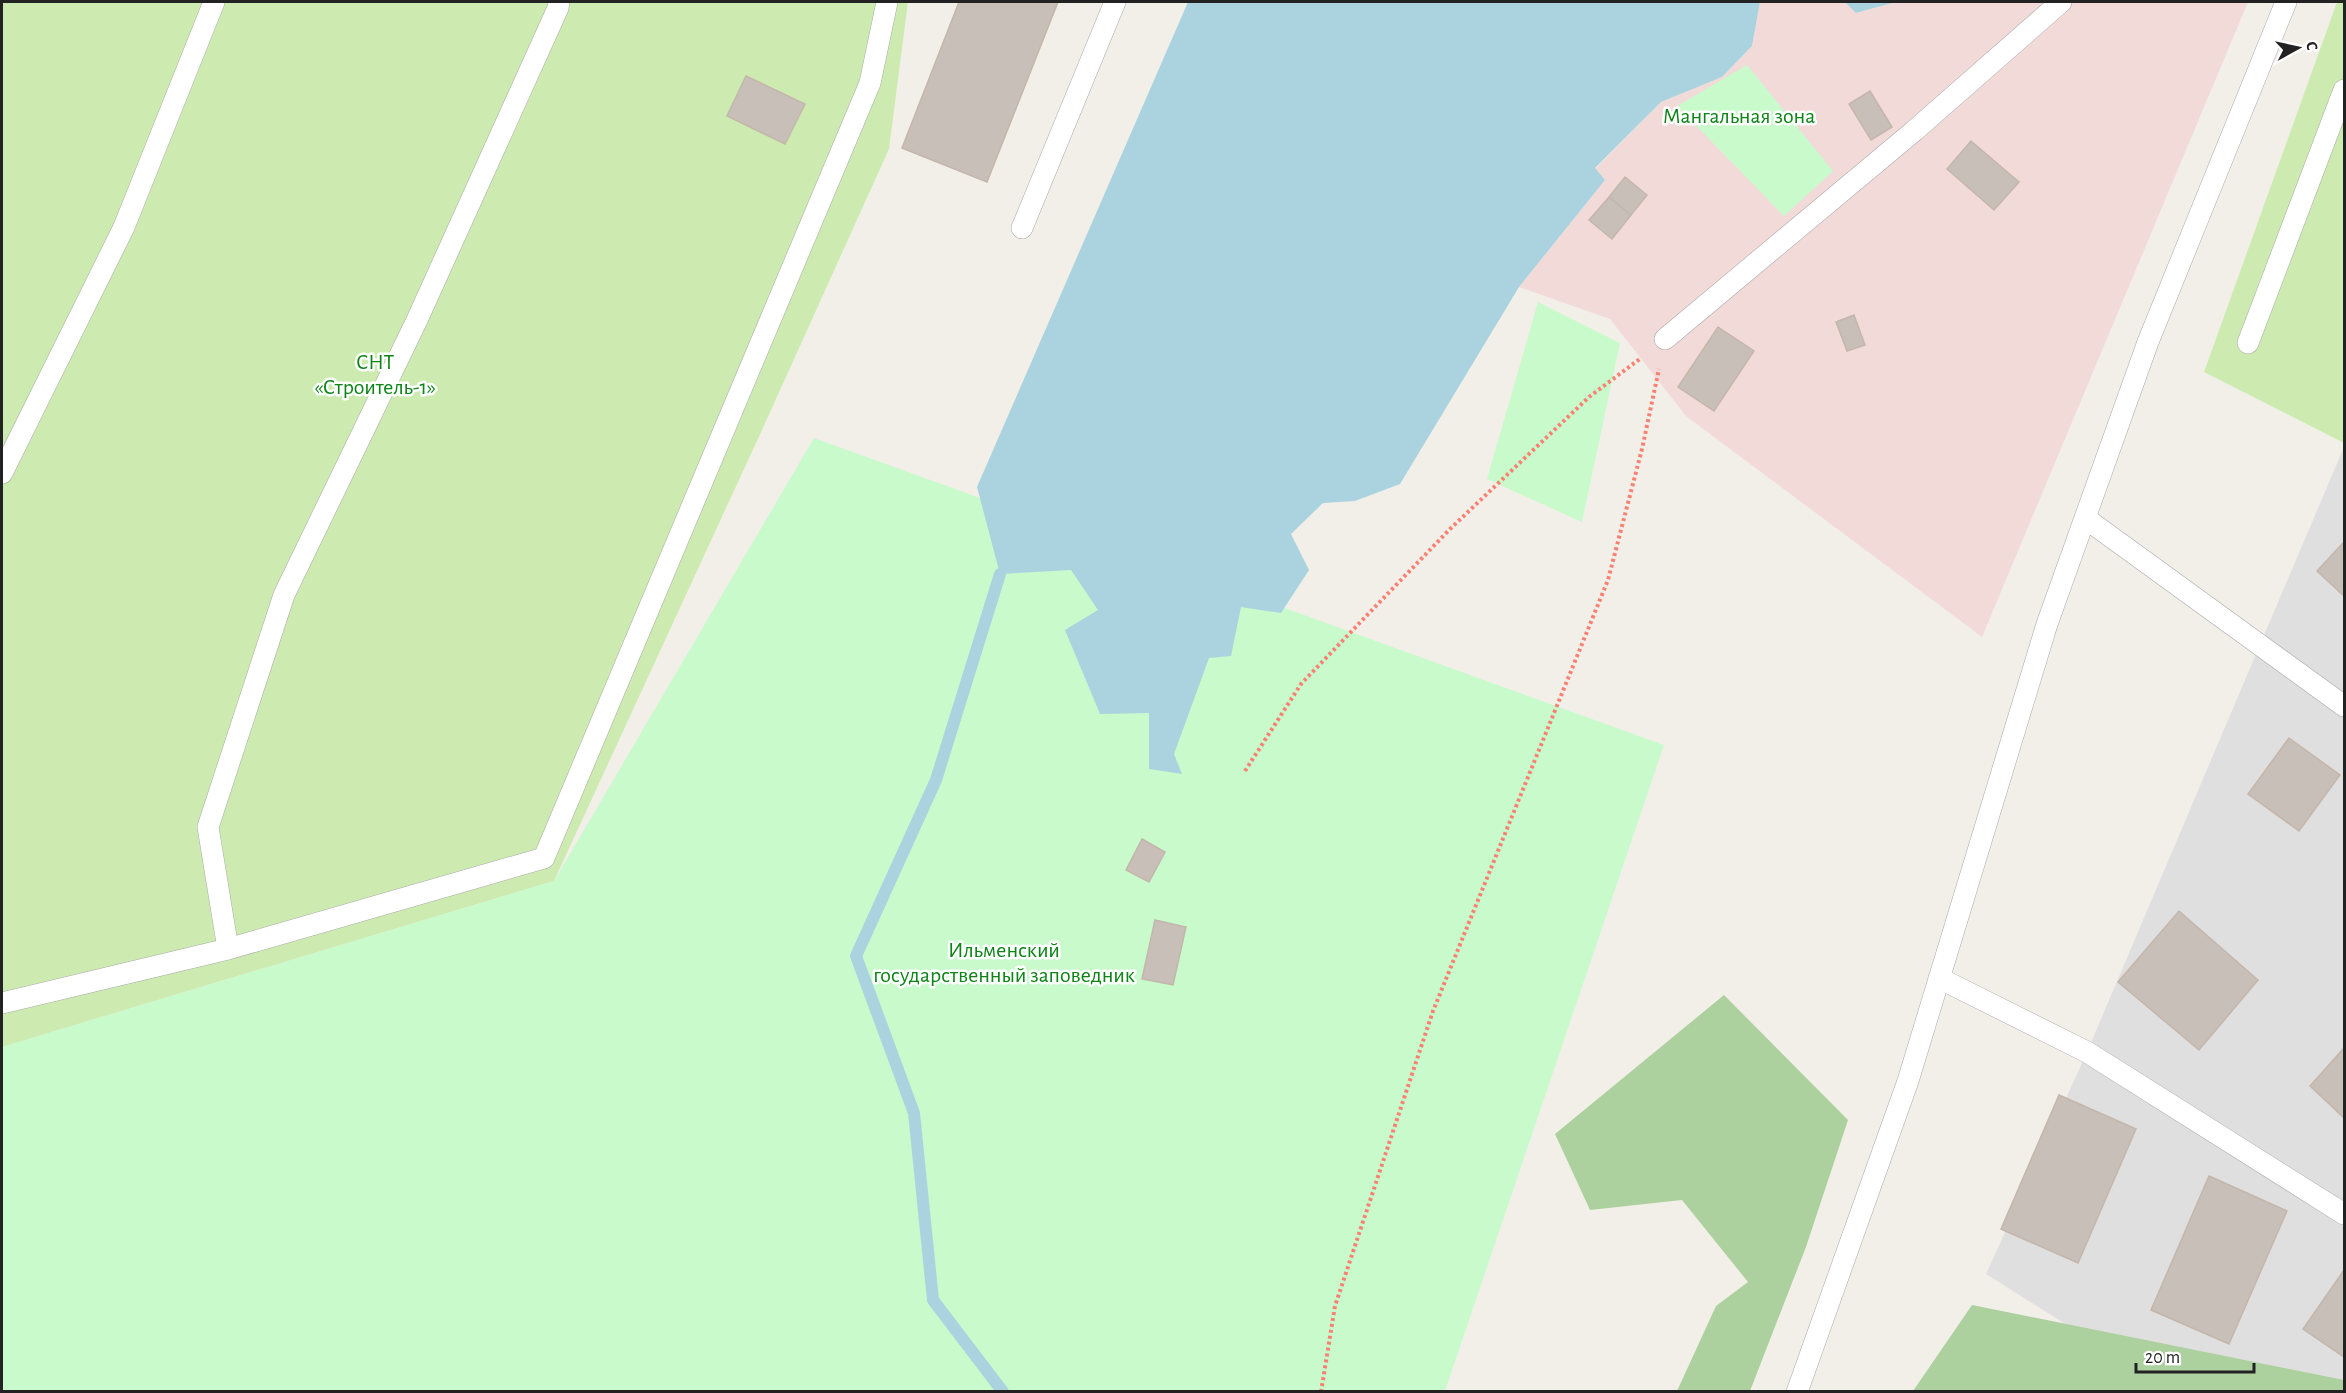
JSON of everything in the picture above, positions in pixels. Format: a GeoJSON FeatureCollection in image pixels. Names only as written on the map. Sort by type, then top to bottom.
{"type":"FeatureCollection","features":[{"type":"Feature","properties":{"kind":"lane"},"geometry":{"type":"LineString","coordinates":[[2,473],[124,227],[214,2]]}},
{"type":"Feature","properties":{"kind":"lane"},"geometry":{"type":"LineString","coordinates":[[228,949],[208,827],[284,595],[417,320],[554,19],[559,2]]}},
{"type":"Feature","properties":{"kind":"lane"},"geometry":{"type":"LineString","coordinates":[[2,1003],[228,949],[544,858],[870,83],[886,2]]}},
{"type":"Feature","properties":{"kind":"lane"},"geometry":{"type":"LineString","coordinates":[[1022,228],[1114,2]]}},
{"type":"Feature","properties":{"kind":"lane"},"geometry":{"type":"LineString","coordinates":[[1665,339],[1914,131],[2061,2]]}},
{"type":"Feature","properties":{"kind":"lane"},"geometry":{"type":"LineString","coordinates":[[1797,1392],[1908,1081],[2047,624],[2148,342],[2286,2]]}},
{"type":"Feature","properties":{"kind":"lane"},"geometry":{"type":"LineString","coordinates":[[2248,343],[2344,90]]}},
{"type":"Feature","properties":{"kind":"lane"},"geometry":{"type":"LineString","coordinates":[[2085,518],[2344,706]]}},
{"type":"Feature","properties":{"kind":"lane"},"geometry":{"type":"LineString","coordinates":[[1939,978],[2087,1052],[2344,1214]]}},
{"type":"Feature","properties":{"kind":"path"},"geometry":{"type":"LineString","coordinates":[[1245,771],[1301,684],[1442,537],[1589,397],[1665,339]]}},
{"type":"Feature","properties":{"kind":"path"},"geometry":{"type":"LineString","coordinates":[[1321,1392],[1335,1306],[1433,1011],[1608,580],[1642,449],[1665,339]]}},
{"type":"Feature","properties":{"kind":"shaded area"},"geometry":{"type":"Polygon","coordinates":[[[1760,2],[1845,2],[1857,13],[1896,2],[2248,2],[1982,637],[1686,416],[1610,319],[1519,287],[1605,180],[1595,169],[1661,102],[1722,77],[1752,46],[1760,2]]]}},
{"type":"Feature","properties":{"kind":"shaded area"},"geometry":{"type":"Polygon","coordinates":[[[2344,447],[2344,1391],[2171,1391],[1986,1274],[2087,1052],[2344,447]]]}},
{"type":"Feature","properties":{"kind":"green space","name":"СНТ «Строитель-1»"},"geometry":{"type":"Polygon","coordinates":[[[2,2],[908,2],[889,149],[554,881],[2,1047],[2,2]]]}},
{"type":"Feature","properties":{"kind":"green space"},"geometry":{"type":"Polygon","coordinates":[[[2337,2],[2344,2],[2344,443],[2204,372],[2337,2]]]}},
{"type":"Feature","properties":{"kind":"green space","name":"Мангальная зона"},"geometry":{"type":"Polygon","coordinates":[[[1747,65],[1833,171],[1784,216],[1677,106],[1747,65]]]}},
{"type":"Feature","properties":{"kind":"green space"},"geometry":{"type":"Polygon","coordinates":[[[1538,302],[1620,343],[1582,522],[1487,479],[1538,302]]]}},
{"type":"Feature","properties":{"kind":"green space","name":"Ильменский государственный заповедник"},"geometry":{"type":"Polygon","coordinates":[[[814,438],[1664,745],[1445,1391],[2,1392],[2,1047],[554,881],[814,438]]]}},
{"type":"Feature","properties":{"kind":"green space"},"geometry":{"type":"Polygon","coordinates":[[[1724,995],[1848,1120],[1806,1247],[1750,1391],[1677,1391],[1716,1306],[1748,1282],[1682,1200],[1590,1210],[1555,1134],[1724,995]]]}},
{"type":"Feature","properties":{"kind":"green space"},"geometry":{"type":"Polygon","coordinates":[[[1972,1305],[2344,1380],[2344,1391],[1913,1391],[1972,1305]]]}},
{"type":"Feature","properties":{"kind":"water"},"geometry":{"type":"Polygon","coordinates":[[[1188,2],[1760,2],[1752,46],[1722,77],[1661,102],[1595,168],[1605,180],[1519,287],[1400,484],[1355,501],[1323,503],[1291,534],[1309,570],[1281,613],[1241,607],[1231,656],[1209,658],[1174,754],[1182,774],[1149,769],[1149,713],[1100,714],[1065,630],[1098,610],[1071,570],[1000,574],[977,487],[1188,2]]]}},
{"type":"Feature","properties":{"kind":"water"},"geometry":{"type":"Polygon","coordinates":[[[1845,2],[1896,2],[1856,13],[1845,2]]]}},
{"type":"Feature","properties":{"kind":"building"},"geometry":{"type":"Polygon","coordinates":[[[959,2],[1058,2],[987,182],[902,148],[959,2]]]}},
{"type":"Feature","properties":{"kind":"building"},"geometry":{"type":"Polygon","coordinates":[[[746,76],[805,104],[785,144],[727,116],[746,76]]]}},
{"type":"Feature","properties":{"kind":"building"},"geometry":{"type":"Polygon","coordinates":[[[1870,91],[1892,127],[1871,140],[1849,104],[1870,91]]]}},
{"type":"Feature","properties":{"kind":"building"},"geometry":{"type":"Polygon","coordinates":[[[1971,141],[2019,182],[1994,210],[1947,169],[1971,141]]]}},
{"type":"Feature","properties":{"kind":"building"},"geometry":{"type":"Polygon","coordinates":[[[1625,177],[1647,195],[1631,215],[1609,197],[1625,177]]]}},
{"type":"Feature","properties":{"kind":"building"},"geometry":{"type":"Polygon","coordinates":[[[1609,197],[1631,215],[1612,239],[1589,220],[1609,197]]]}},
{"type":"Feature","properties":{"kind":"building"},"geometry":{"type":"Polygon","coordinates":[[[1854,315],[1865,345],[1847,351],[1836,322],[1854,315]]]}},
{"type":"Feature","properties":{"kind":"building"},"geometry":{"type":"Polygon","coordinates":[[[1718,327],[1754,351],[1714,411],[1678,387],[1718,327]]]}},
{"type":"Feature","properties":{"kind":"building"},"geometry":{"type":"Polygon","coordinates":[[[2344,542],[2344,596],[2317,571],[2344,542]]]}},
{"type":"Feature","properties":{"kind":"building"},"geometry":{"type":"Polygon","coordinates":[[[2289,738],[2340,775],[2299,831],[2248,794],[2289,738]]]}},
{"type":"Feature","properties":{"kind":"building"},"geometry":{"type":"Polygon","coordinates":[[[1142,839],[1165,852],[1149,882],[1126,870],[1142,839]]]}},
{"type":"Feature","properties":{"kind":"building"},"geometry":{"type":"Polygon","coordinates":[[[2179,911],[2258,980],[2199,1050],[2118,982],[2179,911]]]}},
{"type":"Feature","properties":{"kind":"building"},"geometry":{"type":"Polygon","coordinates":[[[1155,920],[1186,927],[1173,985],[1142,979],[1155,920]]]}},
{"type":"Feature","properties":{"kind":"building"},"geometry":{"type":"Polygon","coordinates":[[[2344,1048],[2344,1118],[2310,1086],[2344,1048]]]}},
{"type":"Feature","properties":{"kind":"building"},"geometry":{"type":"Polygon","coordinates":[[[2059,1095],[2136,1129],[2078,1263],[2001,1229],[2059,1095]]]}},
{"type":"Feature","properties":{"kind":"building"},"geometry":{"type":"Polygon","coordinates":[[[2209,1176],[2287,1211],[2229,1344],[2151,1310],[2209,1176]]]}},
{"type":"Feature","properties":{"kind":"building"},"geometry":{"type":"Polygon","coordinates":[[[2344,1270],[2344,1357],[2303,1329],[2344,1270]]]}},
{"type":"Feature","properties":{"kind":"waterway"},"geometry":{"type":"LineString","coordinates":[[1000,574],[936,780],[856,956],[914,1113],[933,1300],[1003,1392]]}}]}
